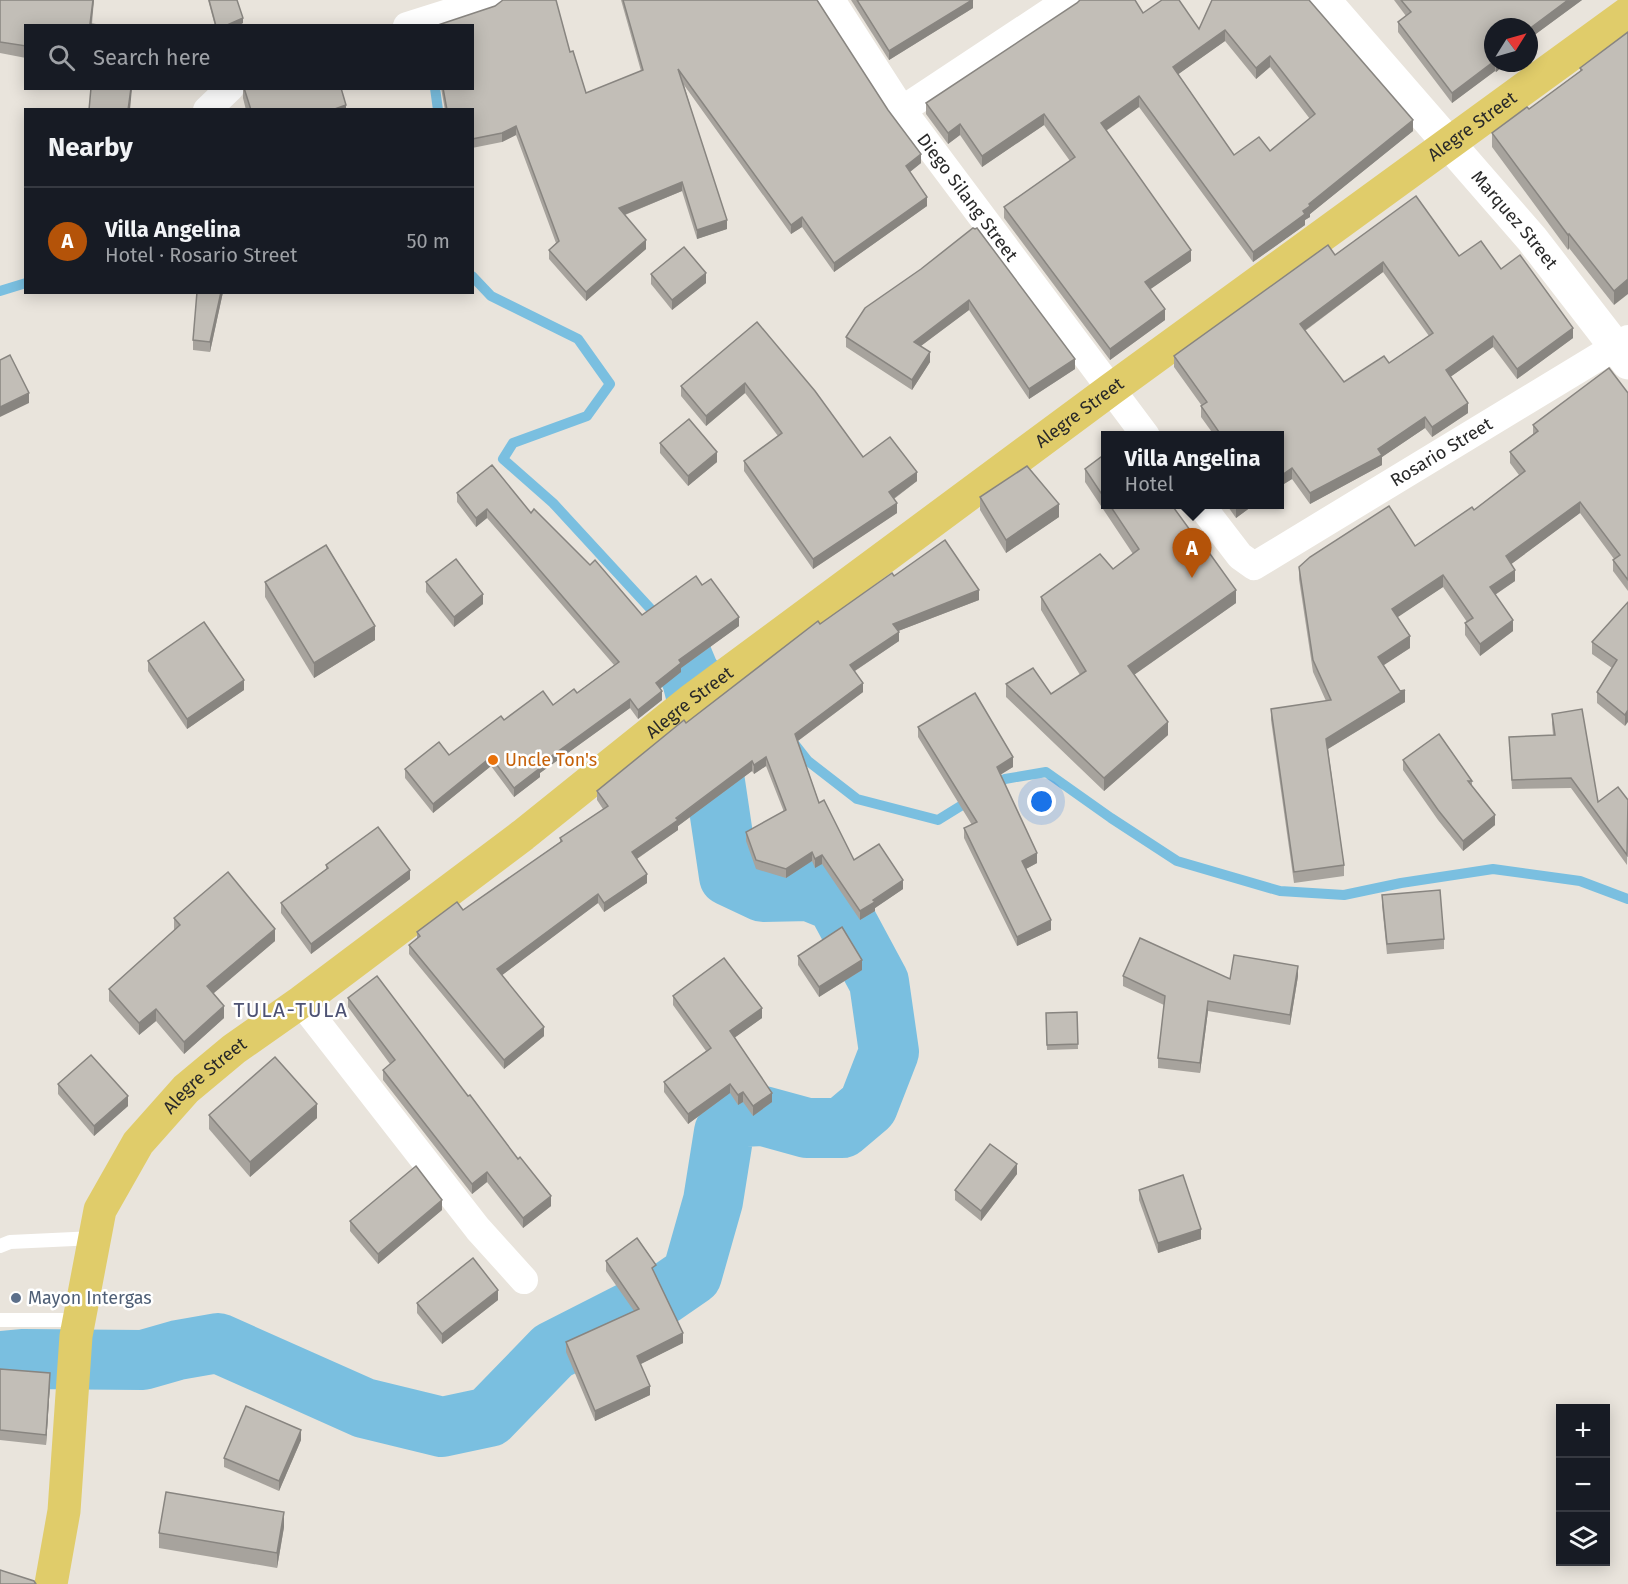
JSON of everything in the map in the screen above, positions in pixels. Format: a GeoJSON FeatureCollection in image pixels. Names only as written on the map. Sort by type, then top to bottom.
{"type":"FeatureCollection","features":[{"type":"Feature","properties":{"kind":"main road","name":"Alegre Street"},"geometry":{"type":"LineString","coordinates":[[51,1584],[64,1511],[77,1328],[100,1210],[138,1143],[186,1089],[234,1049],[301,1002],[523,835],[690,701],[1110,390],[1628,13]]}},
{"type":"Feature","properties":{"kind":"street"},"geometry":{"type":"LineString","coordinates":[[413,24],[490,0]]}},
{"type":"Feature","properties":{"kind":"street","name":"Diego Silang Street"},"geometry":{"type":"LineString","coordinates":[[831,0],[902,110],[1143,431]]}},
{"type":"Feature","properties":{"kind":"street"},"geometry":{"type":"LineString","coordinates":[[902,110],[1068,0]]}},
{"type":"Feature","properties":{"kind":"street","name":"Marquez Street"},"geometry":{"type":"LineString","coordinates":[[1324,0],[1532,239],[1624,350]]}},
{"type":"Feature","properties":{"kind":"street"},"geometry":{"type":"LineString","coordinates":[[209,108],[228,90]]}},
{"type":"Feature","properties":{"kind":"street","name":"Rosario Street"},"geometry":{"type":"LineString","coordinates":[[1204,509],[1240,556],[1254,566],[1624,350]]}},
{"type":"Feature","properties":{"kind":"street"},"geometry":{"type":"LineString","coordinates":[[301,1002],[478,1229],[524,1280]]}},
{"type":"Feature","properties":{"kind":"lane"},"geometry":{"type":"LineString","coordinates":[[0,1246],[10,1242],[95,1238]]}},
{"type":"Feature","properties":{"kind":"lane"},"geometry":{"type":"LineString","coordinates":[[0,1320],[77,1328]]}},
{"type":"Feature","properties":{"kind":"building"},"geometry":{"type":"Polygon","coordinates":[[[0,0],[93,0],[90,24],[24,24],[24,46],[0,42],[0,0]]]}},
{"type":"Feature","properties":{"kind":"building"},"geometry":{"type":"Polygon","coordinates":[[[209,0],[237,0],[243,18],[230,24],[215,24],[209,0]]]}},
{"type":"Feature","properties":{"kind":"building"},"geometry":{"type":"Polygon","coordinates":[[[503,0],[556,0],[570,52],[573,51],[586,93],[643,70],[623,0],[817,0],[888,110],[921,154],[906,166],[927,197],[834,263],[802,217],[791,225],[678,69],[727,220],[697,230],[682,182],[619,208],[646,240],[586,292],[549,250],[559,241],[516,126],[502,133],[474,139],[474,108],[447,108],[443,90],[474,90],[474,24],[441,24],[495,6],[503,0]]]}},
{"type":"Feature","properties":{"kind":"building"},"geometry":{"type":"Polygon","coordinates":[[[857,0],[972,0],[889,51],[857,0]]]}},
{"type":"Feature","properties":{"kind":"building"},"geometry":{"type":"Polygon","coordinates":[[[1080,0],[1135,0],[1143,13],[1162,0],[1179,0],[1199,29],[1212,0],[1309,0],[1413,120],[1309,204],[1310,206],[1303,211],[1305,214],[1253,252],[1139,96],[1101,123],[1191,250],[1145,282],[1165,309],[1110,349],[1004,207],[1075,157],[1044,114],[982,156],[960,124],[948,133],[926,103],[1080,0]],[[1225,30],[1173,67],[1234,155],[1259,137],[1270,151],[1315,114],[1270,56],[1256,68],[1225,30]]]}},
{"type":"Feature","properties":{"kind":"building"},"geometry":{"type":"Polygon","coordinates":[[[1401,0],[1568,0],[1538,22],[1538,18],[1484,18],[1484,69],[1452,93],[1398,22],[1411,12],[1401,0]]]}},
{"type":"Feature","properties":{"kind":"building"},"geometry":{"type":"Polygon","coordinates":[[[1628,32],[1628,279],[1614,291],[1568,235],[1492,133],[1582,70],[1580,68],[1628,32]]]}},
{"type":"Feature","properties":{"kind":"building"},"geometry":{"type":"Polygon","coordinates":[[[91,90],[131,90],[128,108],[89,108],[91,90]]]}},
{"type":"Feature","properties":{"kind":"building"},"geometry":{"type":"Polygon","coordinates":[[[245,90],[342,90],[346,105],[338,108],[250,108],[245,90]]]}},
{"type":"Feature","properties":{"kind":"building"},"geometry":{"type":"Polygon","coordinates":[[[1416,196],[1459,256],[1481,241],[1501,269],[1520,255],[1573,328],[1517,369],[1493,336],[1446,370],[1468,403],[1432,427],[1425,417],[1378,449],[1382,455],[1310,493],[1292,468],[1284,474],[1284,431],[1218,431],[1201,406],[1207,402],[1174,356],[1328,245],[1335,255],[1416,196]],[[1383,262],[1300,324],[1344,382],[1384,356],[1389,363],[1433,333],[1383,262]]]}},
{"type":"Feature","properties":{"kind":"building"},"geometry":{"type":"Polygon","coordinates":[[[973,228],[977,228],[1075,359],[1029,389],[969,300],[914,342],[930,352],[912,380],[846,337],[865,308],[921,269],[973,228]]]}},
{"type":"Feature","properties":{"kind":"building"},"geometry":{"type":"Polygon","coordinates":[[[684,247],[706,273],[672,300],[651,274],[684,247]]]}},
{"type":"Feature","properties":{"kind":"building"},"geometry":{"type":"Polygon","coordinates":[[[197,294],[221,294],[210,342],[193,340],[197,294]]]}},
{"type":"Feature","properties":{"kind":"building"},"geometry":{"type":"Polygon","coordinates":[[[757,322],[815,391],[863,457],[890,437],[917,472],[889,492],[897,503],[813,559],[744,461],[782,433],[745,383],[706,416],[681,386],[757,322]]]}},
{"type":"Feature","properties":{"kind":"building"},"geometry":{"type":"Polygon","coordinates":[[[10,355],[29,393],[0,407],[0,360],[10,355]]]}},
{"type":"Feature","properties":{"kind":"building"},"geometry":{"type":"Polygon","coordinates":[[[1609,368],[1628,393],[1628,580],[1613,560],[1620,555],[1580,502],[1506,556],[1515,570],[1490,587],[1513,620],[1480,644],[1465,623],[1473,618],[1443,575],[1392,609],[1410,636],[1378,657],[1400,691],[1405,690],[1326,739],[1344,865],[1294,872],[1271,709],[1331,700],[1313,660],[1299,567],[1310,557],[1389,506],[1415,546],[1472,507],[1474,510],[1525,471],[1510,452],[1538,431],[1533,425],[1609,368]]]}},
{"type":"Feature","properties":{"kind":"building"},"geometry":{"type":"Polygon","coordinates":[[[689,419],[717,452],[688,476],[660,443],[689,419]]]}},
{"type":"Feature","properties":{"kind":"building"},"geometry":{"type":"Polygon","coordinates":[[[1101,457],[1101,493],[1085,469],[1101,457]]]}},
{"type":"Feature","properties":{"kind":"building"},"geometry":{"type":"Polygon","coordinates":[[[492,465],[531,513],[534,509],[590,565],[595,560],[642,615],[696,576],[702,585],[711,579],[739,617],[679,660],[681,663],[656,683],[662,691],[638,710],[630,699],[538,766],[540,768],[514,788],[491,757],[433,804],[405,769],[439,742],[449,755],[501,716],[504,720],[543,691],[553,705],[574,689],[577,693],[619,662],[487,509],[476,518],[457,493],[492,465]]]}},
{"type":"Feature","properties":{"kind":"building"},"geometry":{"type":"Polygon","coordinates":[[[1027,466],[1059,504],[1006,540],[980,497],[1027,466]]]}},
{"type":"Feature","properties":{"kind":"building"},"geometry":{"type":"Polygon","coordinates":[[[1112,509],[1175,509],[1236,590],[1128,666],[1168,722],[1104,778],[1006,684],[1033,668],[1051,694],[1086,671],[1041,597],[1100,554],[1113,569],[1139,549],[1112,509]]]}},
{"type":"Feature","properties":{"kind":"building"},"geometry":{"type":"Polygon","coordinates":[[[945,540],[979,590],[893,624],[899,632],[850,665],[863,683],[795,734],[819,803],[824,800],[854,860],[879,844],[903,880],[860,911],[822,855],[815,859],[812,852],[786,869],[756,860],[746,832],[786,810],[766,757],[754,765],[752,761],[676,818],[678,820],[632,852],[647,874],[604,903],[598,894],[497,969],[544,1027],[504,1060],[409,945],[420,936],[417,932],[457,902],[463,910],[562,841],[560,838],[608,806],[597,791],[684,720],[686,723],[818,621],[820,624],[892,573],[894,576],[945,540]]]}},
{"type":"Feature","properties":{"kind":"building"},"geometry":{"type":"Polygon","coordinates":[[[326,545],[375,626],[314,663],[265,582],[326,545]]]}},
{"type":"Feature","properties":{"kind":"building"},"geometry":{"type":"Polygon","coordinates":[[[456,559],[483,594],[454,617],[426,582],[456,559]]]}},
{"type":"Feature","properties":{"kind":"building"},"geometry":{"type":"Polygon","coordinates":[[[1628,602],[1628,710],[1625,715],[1597,692],[1617,660],[1592,642],[1628,602]]]}},
{"type":"Feature","properties":{"kind":"building"},"geometry":{"type":"Polygon","coordinates":[[[204,622],[244,680],[187,719],[148,661],[204,622]]]}},
{"type":"Feature","properties":{"kind":"building"},"geometry":{"type":"Polygon","coordinates":[[[975,693],[1013,757],[997,767],[1037,853],[1022,861],[1051,920],[1017,937],[964,828],[977,822],[918,727],[975,693]]]}},
{"type":"Feature","properties":{"kind":"building"},"geometry":{"type":"Polygon","coordinates":[[[1582,709],[1598,802],[1618,787],[1628,800],[1627,855],[1571,778],[1512,780],[1509,737],[1555,735],[1552,714],[1582,709]]]}},
{"type":"Feature","properties":{"kind":"building"},"geometry":{"type":"Polygon","coordinates":[[[1439,734],[1472,781],[1468,781],[1495,815],[1463,841],[1403,760],[1439,734]]]}},
{"type":"Feature","properties":{"kind":"building"},"geometry":{"type":"Polygon","coordinates":[[[378,827],[410,870],[311,944],[281,903],[328,868],[326,865],[378,827]]]}},
{"type":"Feature","properties":{"kind":"building"},"geometry":{"type":"Polygon","coordinates":[[[228,872],[275,929],[207,986],[224,1006],[184,1042],[156,1009],[139,1023],[109,989],[180,925],[174,918],[228,872]]]}},
{"type":"Feature","properties":{"kind":"building"},"geometry":{"type":"Polygon","coordinates":[[[1440,890],[1444,939],[1387,944],[1382,895],[1440,890]]]}},
{"type":"Feature","properties":{"kind":"building"},"geometry":{"type":"Polygon","coordinates":[[[842,927],[862,960],[819,987],[798,956],[842,927]]]}},
{"type":"Feature","properties":{"kind":"building"},"geometry":{"type":"Polygon","coordinates":[[[1140,938],[1230,979],[1234,955],[1298,966],[1290,1015],[1208,1001],[1200,1063],[1158,1058],[1165,996],[1123,976],[1140,938]]]}},
{"type":"Feature","properties":{"kind":"building"},"geometry":{"type":"Polygon","coordinates":[[[724,958],[762,1008],[730,1031],[772,1093],[753,1106],[743,1092],[738,1095],[730,1084],[688,1114],[664,1082],[711,1048],[673,996],[724,958]]]}},
{"type":"Feature","properties":{"kind":"building"},"geometry":{"type":"Polygon","coordinates":[[[377,976],[468,1096],[470,1095],[518,1159],[520,1157],[551,1196],[523,1218],[487,1172],[472,1184],[383,1070],[395,1060],[348,998],[377,976]]]}},
{"type":"Feature","properties":{"kind":"building"},"geometry":{"type":"Polygon","coordinates":[[[1077,1012],[1078,1044],[1047,1045],[1046,1013],[1077,1012]]]}},
{"type":"Feature","properties":{"kind":"building"},"geometry":{"type":"Polygon","coordinates":[[[91,1055],[128,1096],[94,1126],[58,1084],[91,1055]]]}},
{"type":"Feature","properties":{"kind":"building"},"geometry":{"type":"Polygon","coordinates":[[[275,1057],[317,1104],[250,1162],[209,1115],[275,1057]]]}},
{"type":"Feature","properties":{"kind":"building"},"geometry":{"type":"Polygon","coordinates":[[[990,1144],[1017,1164],[981,1211],[955,1190],[990,1144]]]}},
{"type":"Feature","properties":{"kind":"building"},"geometry":{"type":"Polygon","coordinates":[[[416,1166],[442,1200],[378,1254],[350,1221],[416,1166]]]}},
{"type":"Feature","properties":{"kind":"building"},"geometry":{"type":"Polygon","coordinates":[[[1183,1175],[1201,1229],[1158,1243],[1139,1190],[1183,1175]]]}},
{"type":"Feature","properties":{"kind":"building"},"geometry":{"type":"Polygon","coordinates":[[[637,1238],[656,1265],[652,1268],[683,1333],[637,1356],[650,1386],[595,1411],[566,1342],[639,1309],[606,1261],[637,1238]]]}},
{"type":"Feature","properties":{"kind":"building"},"geometry":{"type":"Polygon","coordinates":[[[473,1258],[498,1290],[442,1334],[417,1303],[473,1258]]]}},
{"type":"Feature","properties":{"kind":"building"},"geometry":{"type":"Polygon","coordinates":[[[0,1369],[50,1373],[46,1435],[0,1430],[0,1369]]]}},
{"type":"Feature","properties":{"kind":"building"},"geometry":{"type":"Polygon","coordinates":[[[246,1406],[301,1430],[279,1481],[224,1458],[246,1406]]]}},
{"type":"Feature","properties":{"kind":"building"},"geometry":{"type":"Polygon","coordinates":[[[166,1492],[284,1512],[277,1553],[159,1533],[166,1492]]]}},
{"type":"Feature","properties":{"kind":"building"},"geometry":{"type":"Polygon","coordinates":[[[0,1570],[34,1581],[36,1584],[0,1584],[0,1570]]]}},
{"type":"Feature","properties":{"kind":"waterway"},"geometry":{"type":"LineString","coordinates":[[435,90],[438,108]]}},
{"type":"Feature","properties":{"kind":"waterway"},"geometry":{"type":"LineString","coordinates":[[474,278],[491,296],[578,339],[610,384],[587,416],[513,443],[503,459],[553,503],[659,618]]}},
{"type":"Feature","properties":{"kind":"waterway"},"geometry":{"type":"LineString","coordinates":[[0,291],[24,284]]}},
{"type":"Feature","properties":{"kind":"waterway"},"geometry":{"type":"LineString","coordinates":[[0,1361],[24,1359],[143,1360],[178,1350],[218,1343],[364,1408],[442,1427],[489,1417],[553,1351],[663,1295],[692,1275],[713,1201],[724,1132],[740,1117],[763,1116],[807,1128],[842,1128],[868,1106],[889,1052],[879,982],[836,902],[809,891],[763,892],[729,876],[711,755],[692,680],[672,632]]}},
{"type":"Feature","properties":{"kind":"waterway"},"geometry":{"type":"LineString","coordinates":[[691,646],[723,672]]}},
{"type":"Feature","properties":{"kind":"waterway"},"geometry":{"type":"LineString","coordinates":[[793,742],[808,761],[857,799],[938,820],[972,799]]}},
{"type":"Feature","properties":{"kind":"waterway"},"geometry":{"type":"LineString","coordinates":[[993,787],[1005,779],[1046,772],[1177,861],[1280,891],[1344,895],[1401,883],[1493,869],[1580,881],[1628,899]]}},
{"type":"Feature","properties":{"kind":"place","name":"Villa Angelina"},"geometry":{"type":"Point","coordinates":[1192,578]}},
{"type":"Feature","properties":{"kind":"place","name":"Uncle Ton's"},"geometry":{"type":"Point","coordinates":[493,760]}},
{"type":"Feature","properties":{"kind":"place","name":"Mayon Intergas"},"geometry":{"type":"Point","coordinates":[16,1298]}},
{"type":"Feature","properties":{"kind":"district","name":"TULA-TULA"},"geometry":{"type":"Point","coordinates":[291,1010]}}]}
